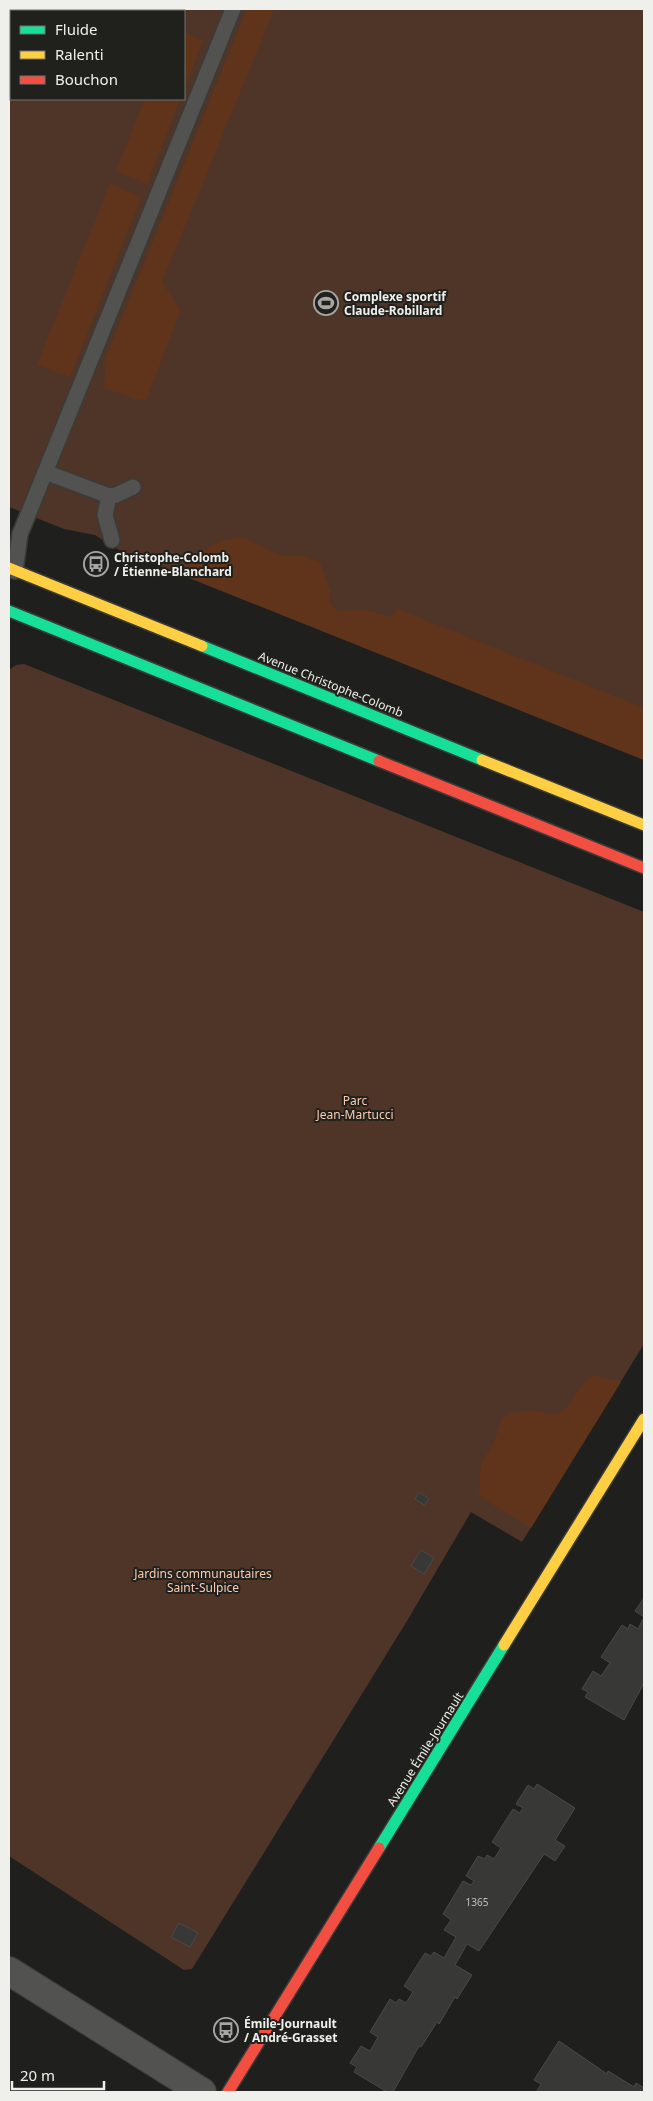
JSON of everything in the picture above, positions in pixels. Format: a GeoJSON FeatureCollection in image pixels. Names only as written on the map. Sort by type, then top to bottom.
{"type":"FeatureCollection","features":[{"type":"Feature","properties":{"kind":"main road","name":"Avenue Christophe-Colomb"},"geometry":{"type":"LineString","coordinates":[[11,576],[644,825]]}},
{"type":"Feature","properties":{"kind":"main road"},"geometry":{"type":"LineString","coordinates":[[9,612],[644,868]]}},
{"type":"Feature","properties":{"kind":"main road","name":"Avenue Émile-Journault"},"geometry":{"type":"LineString","coordinates":[[228,2092],[644,1419]]}},
{"type":"Feature","properties":{"kind":"street"},"geometry":{"type":"LineString","coordinates":[[9,1971],[202,2092]]}},
{"type":"Feature","properties":{"kind":"lane"},"geometry":{"type":"LineString","coordinates":[[11,576],[20,534],[234,9]]}},
{"type":"Feature","properties":{"kind":"lane"},"geometry":{"type":"LineString","coordinates":[[45,472],[109,496],[116,495],[133,487]]}},
{"type":"Feature","properties":{"kind":"lane"},"geometry":{"type":"LineString","coordinates":[[109,496],[104,515],[112,540]]}},
{"type":"Feature","properties":{"kind":"green space","name":"Complexe sportif Claude-Robillard"},"geometry":{"type":"Polygon","coordinates":[[[9,9],[644,9],[644,760],[117,549],[95,535],[64,529],[9,507],[9,9]]]}},
{"type":"Feature","properties":{"kind":"green space","name":"Parc Jean-Martucci"},"geometry":{"type":"Polygon","coordinates":[[[24,664],[644,912],[644,1344],[522,1542],[471,1512],[407,1621],[192,1969],[184,1970],[9,1856],[9,670],[16,665],[24,664]]]}},
{"type":"Feature","properties":{"kind":"shaded area"},"geometry":{"type":"Polygon","coordinates":[[[247,9],[274,10],[162,282],[181,311],[146,400],[135,399],[104,388],[106,357],[247,9]]]}},
{"type":"Feature","properties":{"kind":"shaded area"},"geometry":{"type":"Polygon","coordinates":[[[185,33],[203,40],[185,87],[185,33]]]}},
{"type":"Feature","properties":{"kind":"shaded area"},"geometry":{"type":"Polygon","coordinates":[[[145,100],[180,100],[147,184],[116,171],[145,100]]]}},
{"type":"Feature","properties":{"kind":"shaded area"},"geometry":{"type":"Polygon","coordinates":[[[110,184],[141,197],[70,377],[37,365],[110,184]]]}},
{"type":"Feature","properties":{"kind":"shaded area"},"geometry":{"type":"Polygon","coordinates":[[[244,537],[280,555],[304,556],[320,562],[330,591],[329,603],[338,611],[366,610],[391,617],[398,609],[644,708],[644,760],[182,575],[194,560],[208,548],[234,538],[244,537]]]}},
{"type":"Feature","properties":{"kind":"shaded area"},"geometry":{"type":"Polygon","coordinates":[[[594,1375],[621,1382],[531,1528],[479,1496],[481,1463],[493,1444],[502,1418],[523,1411],[557,1414],[569,1404],[588,1379],[594,1375]]]}},
{"type":"Feature","properties":{"kind":"building"},"geometry":{"type":"Polygon","coordinates":[[[419,1492],[429,1499],[424,1505],[415,1499],[419,1492]]]}},
{"type":"Feature","properties":{"kind":"building"},"geometry":{"type":"Polygon","coordinates":[[[421,1550],[434,1558],[424,1574],[411,1566],[421,1550]]]}},
{"type":"Feature","properties":{"kind":"building"},"geometry":{"type":"Polygon","coordinates":[[[644,1598],[644,1617],[635,1611],[644,1598]]]}},
{"type":"Feature","properties":{"kind":"building"},"geometry":{"type":"Polygon","coordinates":[[[644,1617],[644,1683],[624,1720],[585,1697],[588,1692],[582,1689],[593,1671],[601,1676],[610,1663],[601,1657],[622,1625],[628,1629],[630,1624],[638,1629],[644,1617]]]}},
{"type":"Feature","properties":{"kind":"building"},"geometry":{"type":"Polygon","coordinates":[[[537,1784],[575,1808],[555,1840],[565,1846],[555,1861],[544,1854],[479,1951],[467,1944],[455,1965],[472,1975],[457,1999],[455,1997],[439,2024],[437,2022],[421,2047],[419,2046],[393,2092],[387,2092],[354,2072],[357,2067],[350,2063],[361,2046],[370,2051],[378,2037],[370,2032],[390,1999],[396,2003],[399,1999],[406,2003],[413,1992],[404,1986],[425,1953],[431,1956],[434,1952],[444,1958],[456,1937],[444,1930],[451,1920],[443,1914],[463,1881],[471,1885],[474,1881],[466,1876],[478,1856],[485,1859],[487,1855],[494,1859],[501,1848],[492,1842],[513,1809],[520,1813],[523,1808],[516,1804],[528,1785],[534,1789],[537,1784]]]}},
{"type":"Feature","properties":{"kind":"building"},"geometry":{"type":"Polygon","coordinates":[[[179,1923],[198,1933],[190,1947],[171,1937],[179,1923]]]}},
{"type":"Feature","properties":{"kind":"building"},"geometry":{"type":"Polygon","coordinates":[[[559,2041],[607,2074],[608,2071],[634,2087],[636,2083],[644,2088],[644,2092],[538,2092],[541,2084],[534,2080],[559,2041]]]}},
{"type":"Feature","properties":{"kind":"traffic: fast"},"geometry":{"type":"LineString","coordinates":[[9,611],[379,761]]}},
{"type":"Feature","properties":{"kind":"traffic: fast"},"geometry":{"type":"LineString","coordinates":[[202,646],[482,760]]}},
{"type":"Feature","properties":{"kind":"traffic: fast"},"geometry":{"type":"LineString","coordinates":[[379,1848],[504,1645]]}},
{"type":"Feature","properties":{"kind":"traffic: slow"},"geometry":{"type":"LineString","coordinates":[[9,568],[202,646]]}},
{"type":"Feature","properties":{"kind":"traffic: slow"},"geometry":{"type":"LineString","coordinates":[[482,760],[644,825]]}},
{"type":"Feature","properties":{"kind":"traffic: slow"},"geometry":{"type":"LineString","coordinates":[[504,1645],[644,1419]]}},
{"type":"Feature","properties":{"kind":"traffic: jam"},"geometry":{"type":"LineString","coordinates":[[379,761],[644,868]]}},
{"type":"Feature","properties":{"kind":"traffic: jam"},"geometry":{"type":"LineString","coordinates":[[228,2092],[379,1848]]}},
{"type":"Feature","properties":{"kind":"place","name":"Complexe sportif Claude-Robillard"},"geometry":{"type":"Point","coordinates":[326,303]}},
{"type":"Feature","properties":{"kind":"place","name":"Christophe-Colomb / Étienne-Blanchard"},"geometry":{"type":"Point","coordinates":[96,564]}},
{"type":"Feature","properties":{"kind":"place","name":"Émile-Journault / André-Grasset"},"geometry":{"type":"Point","coordinates":[226,2030]}},
{"type":"Feature","properties":{"kind":"park label","name":"Jardins communautaires Saint-Sulpice"},"geometry":{"type":"Point","coordinates":[203,1580]}}]}
